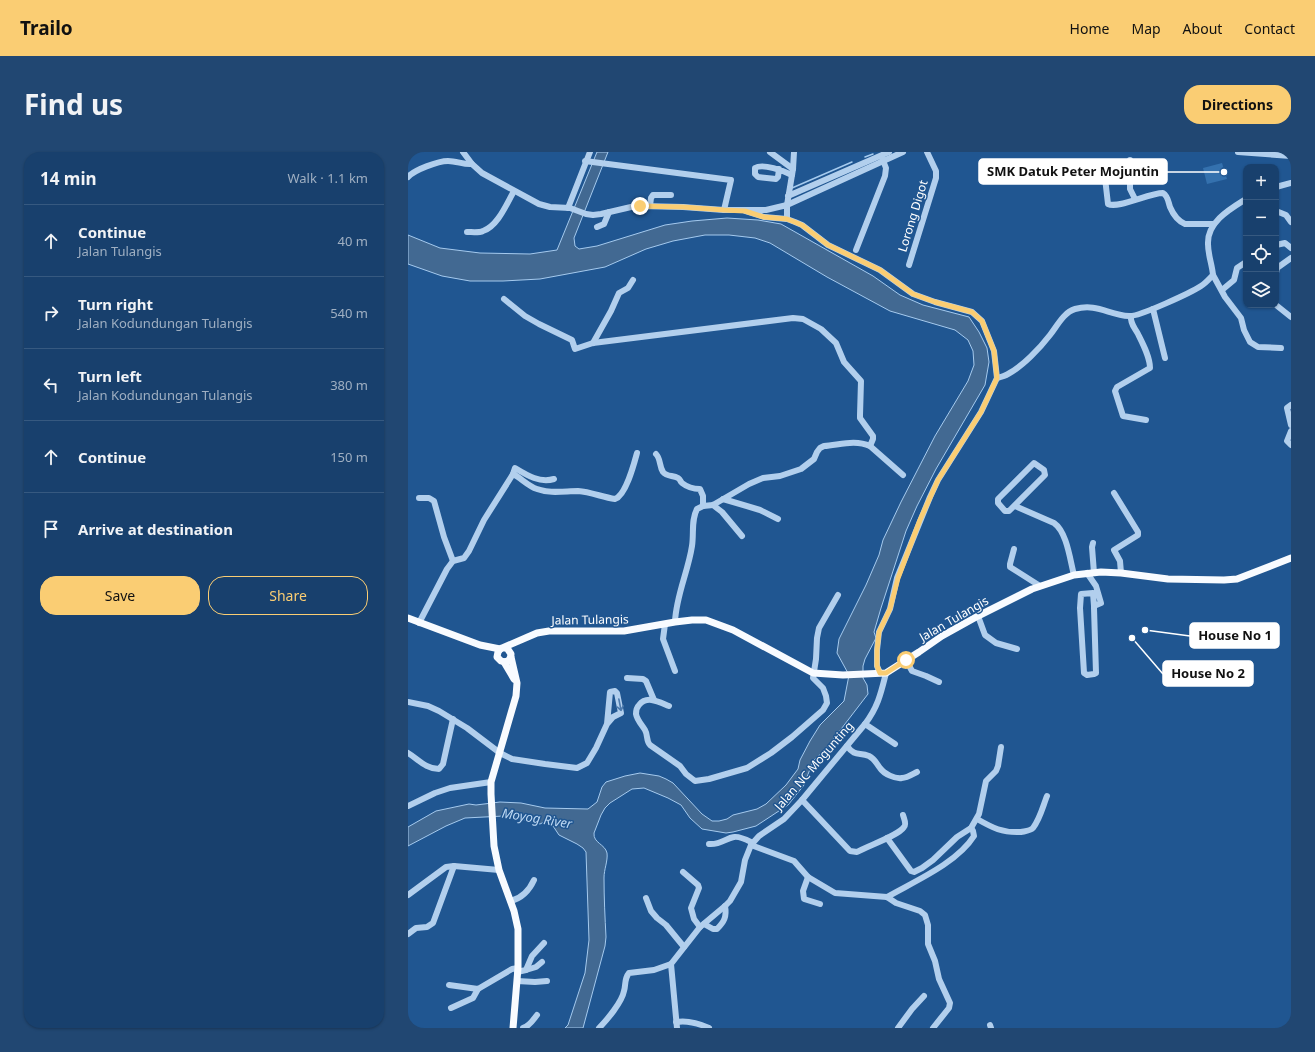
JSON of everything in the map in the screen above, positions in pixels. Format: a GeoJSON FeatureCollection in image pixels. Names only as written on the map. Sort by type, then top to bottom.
{"type":"FeatureCollection","features":[{"type":"Feature","properties":{"kind":"main road","name":"Jalan Tulangis"},"geometry":{"type":"LineString","coordinates":[[500,651],[537,633],[549,631],[624,631],[675,622],[706,620],[718,623],[733,630],[813,673],[883,673],[906,660],[942,636],[1016,596],[1040,586],[1074,575],[1121,573],[1168,579],[1237,579],[1291,558]]}},
{"type":"Feature","properties":{"kind":"main road"},"geometry":{"type":"LineString","coordinates":[[408,618],[480,645],[500,651],[507,648],[511,655],[517,684],[516,696],[491,782],[491,794],[492,833],[494,846],[499,870],[511,901],[518,929],[518,970],[513,1028]]}},
{"type":"Feature","properties":{"kind":"main road","name":"Jalan Tulangis"},"geometry":{"type":"LineString","coordinates":[[511,655],[521,641]]}},
{"type":"Feature","properties":{"kind":"main road"},"geometry":{"type":"LineString","coordinates":[[500,651],[499,660],[504,662],[517,684]]}},
{"type":"Feature","properties":{"kind":"main road"},"geometry":{"type":"LineString","coordinates":[[504,662],[508,660],[511,655]]}},
{"type":"Feature","properties":{"kind":"street"},"geometry":{"type":"LineString","coordinates":[[463,152],[472,164],[482,173],[514,191],[544,206],[569,208],[586,214],[601,214],[631,207],[650,206],[745,211],[766,210],[786,204],[882,158],[889,152]]}},
{"type":"Feature","properties":{"kind":"street"},"geometry":{"type":"LineString","coordinates":[[569,208],[588,161],[590,152]]}},
{"type":"Feature","properties":{"kind":"street"},"geometry":{"type":"LineString","coordinates":[[770,152],[793,172]]}},
{"type":"Feature","properties":{"kind":"street"},"geometry":{"type":"LineString","coordinates":[[787,219],[786,204],[793,172],[794,152]]}},
{"type":"Feature","properties":{"kind":"street"},"geometry":{"type":"LineString","coordinates":[[788,196],[882,158],[903,152]]}},
{"type":"Feature","properties":{"kind":"street","name":"Lorong Digot"},"geometry":{"type":"LineString","coordinates":[[909,265],[936,178],[936,171],[927,152]]}},
{"type":"Feature","properties":{"kind":"street"},"geometry":{"type":"LineString","coordinates":[[1238,152],[1291,156]]}},
{"type":"Feature","properties":{"kind":"street"},"geometry":{"type":"LineString","coordinates":[[856,250],[885,176],[886,168],[882,158]]}},
{"type":"Feature","properties":{"kind":"street"},"geometry":{"type":"LineString","coordinates":[[1130,160],[1130,189],[1135,199]]}},
{"type":"Feature","properties":{"kind":"street"},"geometry":{"type":"LineString","coordinates":[[408,177],[412,173],[441,162],[450,161],[472,164]]}},
{"type":"Feature","properties":{"kind":"street"},"geometry":{"type":"LineString","coordinates":[[588,161],[731,180],[724,210]]}},
{"type":"Feature","properties":{"kind":"street"},"geometry":{"type":"LineString","coordinates":[[779,169],[793,172]]}},
{"type":"Feature","properties":{"kind":"street"},"geometry":{"type":"LineString","coordinates":[[1105,178],[1108,204],[1114,205],[1163,193],[1167,195],[1172,210],[1182,223],[1214,224]]}},
{"type":"Feature","properties":{"kind":"street"},"geometry":{"type":"LineString","coordinates":[[1279,186],[1291,183]]}},
{"type":"Feature","properties":{"kind":"street"},"geometry":{"type":"LineString","coordinates":[[467,232],[482,232],[493,226],[514,191]]}},
{"type":"Feature","properties":{"kind":"street"},"geometry":{"type":"LineString","coordinates":[[650,206],[653,195],[671,195]]}},
{"type":"Feature","properties":{"kind":"street"},"geometry":{"type":"LineString","coordinates":[[1245,200],[1214,224],[1209,234],[1208,242],[1212,268],[1217,282],[1240,318],[1250,342],[1258,347],[1281,348]]}},
{"type":"Feature","properties":{"kind":"street"},"geometry":{"type":"LineString","coordinates":[[745,211],[764,217],[787,219],[802,225],[828,245],[880,270],[913,294],[935,302],[972,312],[982,321],[992,343],[997,378],[981,412],[938,480],[920,520],[898,578],[890,609],[879,632],[877,666],[883,673]]}},
{"type":"Feature","properties":{"kind":"street"},"geometry":{"type":"LineString","coordinates":[[597,227],[604,224],[609,212]]}},
{"type":"Feature","properties":{"kind":"street"},"geometry":{"type":"LineString","coordinates":[[1279,212],[1288,217],[1291,222]]}},
{"type":"Feature","properties":{"kind":"street"},"geometry":{"type":"LineString","coordinates":[[1279,244],[1284,243],[1291,248]]}},
{"type":"Feature","properties":{"kind":"street"},"geometry":{"type":"LineString","coordinates":[[1279,268],[1291,258]]}},
{"type":"Feature","properties":{"kind":"street"},"geometry":{"type":"LineString","coordinates":[[1131,320],[1154,312],[1201,286],[1234,280],[1237,268],[1243,264]]}},
{"type":"Feature","properties":{"kind":"street"},"geometry":{"type":"LineString","coordinates":[[594,344],[612,311],[619,293],[628,288],[633,280]]}},
{"type":"Feature","properties":{"kind":"street"},"geometry":{"type":"LineString","coordinates":[[504,299],[525,316],[572,340],[575,349],[594,344],[793,318],[803,319],[821,329],[836,343],[844,362],[861,381],[860,415],[873,436],[870,446]]}},
{"type":"Feature","properties":{"kind":"street"},"geometry":{"type":"LineString","coordinates":[[997,378],[1008,375],[1021,365],[1043,343],[1067,314],[1074,309],[1086,307],[1100,308],[1131,320],[1139,335],[1150,368],[1117,387],[1115,391],[1124,416],[1146,420]]}},
{"type":"Feature","properties":{"kind":"street"},"geometry":{"type":"LineString","coordinates":[[1279,307],[1291,317]]}},
{"type":"Feature","properties":{"kind":"street"},"geometry":{"type":"LineString","coordinates":[[1154,312],[1165,358]]}},
{"type":"Feature","properties":{"kind":"street"},"geometry":{"type":"LineString","coordinates":[[1291,405],[1287,408],[1291,425]]}},
{"type":"Feature","properties":{"kind":"street"},"geometry":{"type":"LineString","coordinates":[[1291,431],[1287,441],[1291,445]]}},
{"type":"Feature","properties":{"kind":"street"},"geometry":{"type":"LineString","coordinates":[[675,622],[677,604],[692,546],[693,518],[697,509],[703,506],[713,505],[749,484],[763,478],[780,476],[805,467],[814,460],[817,452],[824,446],[860,442],[870,446],[903,474]]}},
{"type":"Feature","properties":{"kind":"street"},"geometry":{"type":"LineString","coordinates":[[513,474],[537,490],[578,491],[598,494],[615,499],[619,497],[630,476],[637,453]]}},
{"type":"Feature","properties":{"kind":"street"},"geometry":{"type":"LineString","coordinates":[[656,454],[665,473],[669,476],[676,477],[696,490],[700,490],[703,496],[703,506]]}},
{"type":"Feature","properties":{"kind":"street"},"geometry":{"type":"LineString","coordinates":[[1037,463],[1044,470],[1045,475],[1015,506],[1007,511],[997,501],[1032,464],[1037,463]]}},
{"type":"Feature","properties":{"kind":"street"},"geometry":{"type":"LineString","coordinates":[[419,623],[447,569],[453,561],[464,558],[469,551],[484,520],[513,474],[515,468],[532,478],[547,481],[554,479]]}},
{"type":"Feature","properties":{"kind":"street"},"geometry":{"type":"LineString","coordinates":[[1114,492],[1138,532],[1138,535],[1114,550],[1120,561],[1121,573]]}},
{"type":"Feature","properties":{"kind":"street"},"geometry":{"type":"LineString","coordinates":[[419,498],[429,498],[434,501],[444,537],[453,561]]}},
{"type":"Feature","properties":{"kind":"street"},"geometry":{"type":"LineString","coordinates":[[724,499],[760,510],[778,518]]}},
{"type":"Feature","properties":{"kind":"street"},"geometry":{"type":"LineString","coordinates":[[713,505],[722,512],[742,536]]}},
{"type":"Feature","properties":{"kind":"street"},"geometry":{"type":"LineString","coordinates":[[1015,506],[1054,522],[1058,526],[1064,536],[1074,575]]}},
{"type":"Feature","properties":{"kind":"street"},"geometry":{"type":"LineString","coordinates":[[1093,544],[1093,573],[1101,603],[1094,606]]}},
{"type":"Feature","properties":{"kind":"street"},"geometry":{"type":"LineString","coordinates":[[1014,549],[1010,567],[1040,586]]}},
{"type":"Feature","properties":{"kind":"street"},"geometry":{"type":"LineString","coordinates":[[1093,573],[1096,586]]}},
{"type":"Feature","properties":{"kind":"street"},"geometry":{"type":"LineString","coordinates":[[1093,593],[1094,606],[1096,673],[1087,675],[1084,673],[1080,608],[1081,594],[1093,593]]}},
{"type":"Feature","properties":{"kind":"street"},"geometry":{"type":"LineString","coordinates":[[669,706],[654,700],[647,700],[640,703],[636,708],[636,713],[647,734],[650,745],[680,766],[686,774],[695,781],[709,779],[747,768],[771,753],[823,710],[827,703],[823,688],[813,678],[813,673],[816,659],[818,631],[838,595]]}},
{"type":"Feature","properties":{"kind":"street"},"geometry":{"type":"LineString","coordinates":[[978,616],[984,635],[996,643],[1017,649]]}},
{"type":"Feature","properties":{"kind":"street"},"geometry":{"type":"LineString","coordinates":[[664,624],[663,639],[675,671]]}},
{"type":"Feature","properties":{"kind":"street"},"geometry":{"type":"LineString","coordinates":[[906,660],[912,671],[939,682]]}},
{"type":"Feature","properties":{"kind":"street","name":"Jalan NC Mogunting"},"geometry":{"type":"LineString","coordinates":[[670,964],[702,925],[730,900],[741,882],[745,860],[752,844],[759,836],[784,819],[802,800],[874,712],[879,698],[883,673]]}},
{"type":"Feature","properties":{"kind":"street"},"geometry":{"type":"LineString","coordinates":[[627,678],[643,679],[646,681],[654,700]]}},
{"type":"Feature","properties":{"kind":"street"},"geometry":{"type":"LineString","coordinates":[[408,702],[428,706],[453,719],[500,753],[512,759],[577,768],[586,763],[592,756],[611,715]]}},
{"type":"Feature","properties":{"kind":"street"},"geometry":{"type":"LineString","coordinates":[[408,753],[424,765],[439,769],[443,764],[453,719]]}},
{"type":"Feature","properties":{"kind":"street"},"geometry":{"type":"LineString","coordinates":[[865,724],[895,744]]}},
{"type":"Feature","properties":{"kind":"street"},"geometry":{"type":"LineString","coordinates":[[847,746],[855,754],[868,756],[875,760],[880,769],[886,774],[902,778],[917,772]]}},
{"type":"Feature","properties":{"kind":"street"},"geometry":{"type":"LineString","coordinates":[[887,838],[913,872],[922,868],[933,860],[957,837],[971,828],[977,819],[986,782],[996,771],[1001,747]]}},
{"type":"Feature","properties":{"kind":"street"},"geometry":{"type":"LineString","coordinates":[[408,806],[435,793],[450,788],[491,782]]}},
{"type":"Feature","properties":{"kind":"street"},"geometry":{"type":"LineString","coordinates":[[977,819],[994,829],[1003,832],[1011,833],[1028,831],[1038,820],[1047,796]]}},
{"type":"Feature","properties":{"kind":"street"},"geometry":{"type":"LineString","coordinates":[[802,800],[850,851],[856,852],[894,835],[904,828],[905,824],[903,815]]}},
{"type":"Feature","properties":{"kind":"street"},"geometry":{"type":"LineString","coordinates":[[886,897],[955,858],[969,844],[974,836],[971,828]]}},
{"type":"Feature","properties":{"kind":"street"},"geometry":{"type":"LineString","coordinates":[[710,844],[714,845],[734,837],[743,838],[752,844],[794,861],[808,877],[835,893],[886,897],[896,903],[920,911],[925,915],[928,925],[928,944],[935,961],[939,979],[950,1003],[949,1008],[933,1028]]}},
{"type":"Feature","properties":{"kind":"street"},"geometry":{"type":"LineString","coordinates":[[408,934],[416,928],[428,926],[433,923],[454,866]]}},
{"type":"Feature","properties":{"kind":"street"},"geometry":{"type":"LineString","coordinates":[[408,895],[446,868],[454,866],[499,870]]}},
{"type":"Feature","properties":{"kind":"street"},"geometry":{"type":"LineString","coordinates":[[683,872],[698,885],[699,888],[690,908],[694,919],[702,925],[717,930],[725,919],[725,906]]}},
{"type":"Feature","properties":{"kind":"street"},"geometry":{"type":"LineString","coordinates":[[808,877],[803,891],[804,899],[820,904]]}},
{"type":"Feature","properties":{"kind":"street"},"geometry":{"type":"LineString","coordinates":[[511,901],[517,899],[530,889],[534,880]]}},
{"type":"Feature","properties":{"kind":"street"},"geometry":{"type":"LineString","coordinates":[[646,898],[651,912],[666,925],[684,948]]}},
{"type":"Feature","properties":{"kind":"street"},"geometry":{"type":"LineString","coordinates":[[526,970],[532,956],[544,943]]}},
{"type":"Feature","properties":{"kind":"street"},"geometry":{"type":"LineString","coordinates":[[451,1008],[473,998],[478,989],[512,969],[526,970],[536,967],[542,962]]}},
{"type":"Feature","properties":{"kind":"street"},"geometry":{"type":"LineString","coordinates":[[599,1028],[621,998],[624,992],[626,976],[629,973],[654,970],[670,964],[677,1025],[689,1021],[699,1023],[709,1028]]}},
{"type":"Feature","properties":{"kind":"street"},"geometry":{"type":"LineString","coordinates":[[517,981],[547,981]]}},
{"type":"Feature","properties":{"kind":"street"},"geometry":{"type":"LineString","coordinates":[[449,985],[478,989]]}},
{"type":"Feature","properties":{"kind":"street"},"geometry":{"type":"LineString","coordinates":[[898,1028],[924,996]]}},
{"type":"Feature","properties":{"kind":"street"},"geometry":{"type":"LineString","coordinates":[[523,1028],[531,1023],[537,1015]]}},
{"type":"Feature","properties":{"kind":"shaded area"},"geometry":{"type":"Polygon","coordinates":[[[1222,163],[1227,179],[1207,184],[1203,168],[1222,163]]]}},
{"type":"Feature","properties":{"kind":"water","name":"Moyog River"},"geometry":{"type":"Polygon","coordinates":[[[597,152],[608,152],[574,238],[575,246],[579,249],[597,246],[665,225],[692,221],[727,218],[758,220],[781,224],[873,276],[900,295],[923,305],[969,317],[987,348],[989,362],[985,385],[936,469],[906,531],[874,632],[876,638],[863,666],[863,678],[867,685],[868,694],[825,750],[813,761],[804,785],[788,805],[756,826],[726,833],[702,829],[690,818],[681,805],[644,788],[632,789],[610,803],[605,808],[594,836],[595,839],[604,847],[607,853],[604,878],[605,946],[583,1028],[565,1028],[568,1025],[585,973],[589,940],[586,852],[583,848],[559,835],[553,826],[544,822],[540,824],[504,816],[465,818],[408,846],[408,827],[436,811],[469,804],[476,805],[500,802],[521,803],[545,808],[588,809],[597,802],[602,787],[606,782],[640,773],[659,776],[673,783],[702,814],[712,821],[727,819],[733,815],[757,809],[766,804],[786,785],[798,769],[800,760],[820,725],[844,701],[849,675],[837,653],[839,639],[866,585],[879,555],[883,540],[901,502],[935,436],[968,381],[974,365],[973,351],[968,340],[955,330],[890,311],[827,277],[770,243],[755,238],[729,235],[705,235],[673,241],[646,249],[605,267],[540,279],[470,281],[442,276],[408,264],[408,235],[440,248],[480,253],[530,254],[557,250],[597,152]]]}},
{"type":"Feature","properties":{"kind":"waterway"},"geometry":{"type":"LineString","coordinates":[[865,157],[873,154]]}},
{"type":"Feature","properties":{"kind":"waterway"},"geometry":{"type":"LineString","coordinates":[[792,188],[852,162]]}},
{"type":"Feature","properties":{"kind":"place","name":"SMK Datuk Peter Mojuntin"},"geometry":{"type":"Point","coordinates":[1224,172]}},
{"type":"Feature","properties":{"kind":"place","name":"House No 1"},"geometry":{"type":"Point","coordinates":[1145,630]}},
{"type":"Feature","properties":{"kind":"place","name":"House No 2"},"geometry":{"type":"Point","coordinates":[1132,638]}},
{"type":"Feature","properties":{"kind":"route"},"geometry":{"type":"LineString","coordinates":[[640,206],[745,211],[758,216],[787,219],[802,225],[828,245],[880,270],[913,294],[935,302],[972,312],[982,321],[994,351],[997,378],[981,412],[938,480],[930,497],[898,578],[890,609],[879,632],[877,666],[880,673],[886,673],[906,660]]}}]}
